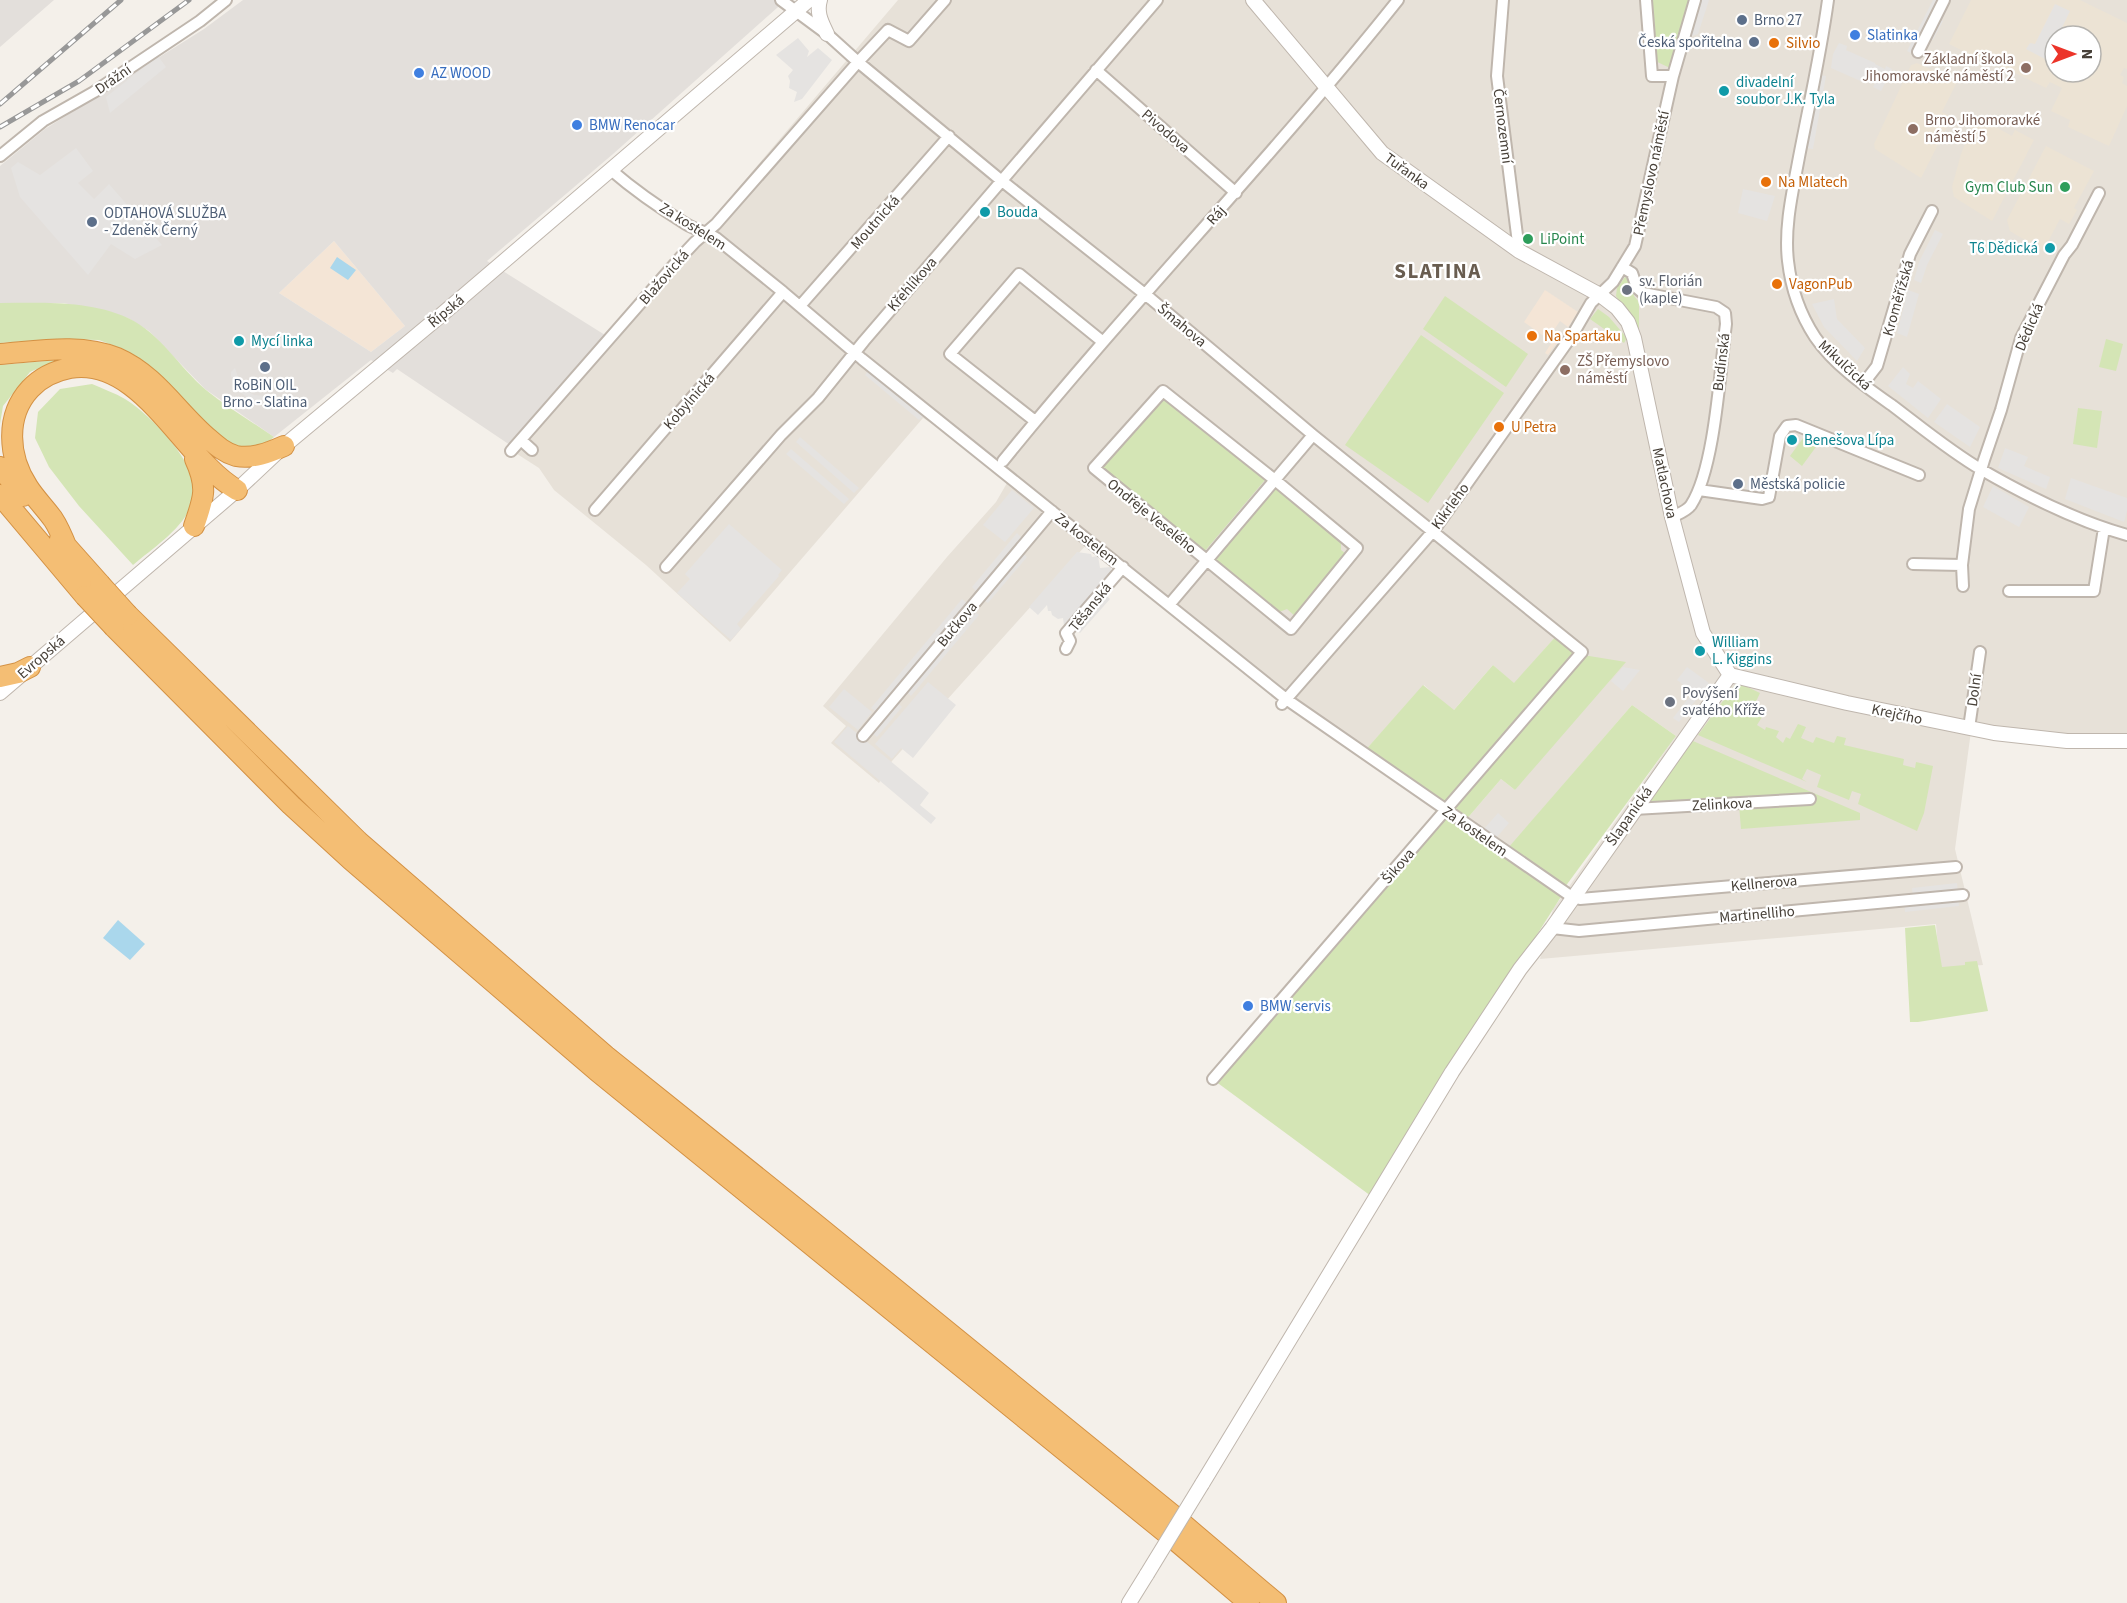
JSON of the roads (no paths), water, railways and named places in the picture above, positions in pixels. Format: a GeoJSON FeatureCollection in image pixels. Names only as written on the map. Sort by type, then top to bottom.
{"type":"FeatureCollection","features":[{"type":"Feature","properties":{"kind":"highway"},"geometry":{"type":"LineString","coordinates":[[0,354],[75,350],[116,357],[149,378],[195,427],[219,448],[234,455],[247,457],[261,455],[284,446]]}},
{"type":"Feature","properties":{"kind":"highway"},"geometry":{"type":"LineString","coordinates":[[237,490],[217,478],[142,395],[113,375],[94,368],[78,367],[56,371],[41,379],[16,409],[12,428],[13,447],[24,481],[54,521],[92,590],[121,621],[358,841],[606,1056],[813,1222],[1175,1528],[1276,1603]]}},
{"type":"Feature","properties":{"kind":"highway"},"geometry":{"type":"LineString","coordinates":[[195,427],[228,470],[237,490]]}},
{"type":"Feature","properties":{"kind":"highway"},"geometry":{"type":"LineString","coordinates":[[190,449],[202,475],[204,487],[194,526]]}},
{"type":"Feature","properties":{"kind":"highway"},"geometry":{"type":"LineString","coordinates":[[0,467],[68,548]]}},
{"type":"Feature","properties":{"kind":"highway"},"geometry":{"type":"LineString","coordinates":[[0,495],[70,578]]}},
{"type":"Feature","properties":{"kind":"highway"},"geometry":{"type":"LineString","coordinates":[[0,513],[49,563],[92,590]]}},
{"type":"Feature","properties":{"kind":"highway"},"geometry":{"type":"LineString","coordinates":[[0,677],[18,673],[30,667]]}},
{"type":"Feature","properties":{"kind":"highway"},"geometry":{"type":"LineString","coordinates":[[1175,1528],[1250,1603]]}},
{"type":"Feature","properties":{"kind":"street","name":"Drážní"},"geometry":{"type":"LineString","coordinates":[[0,156],[43,122],[94,93],[200,21],[226,0]]}},
{"type":"Feature","properties":{"kind":"street","name":"Šmahova"},"geometry":{"type":"LineString","coordinates":[[781,0],[828,34],[858,62],[1313,435],[1434,530],[1582,652]]}},
{"type":"Feature","properties":{"kind":"street","name":"Řípská"},"geometry":{"type":"LineString","coordinates":[[82,622],[237,490],[284,446],[356,388],[809,0]]}},
{"type":"Feature","properties":{"kind":"street"},"geometry":{"type":"LineString","coordinates":[[820,0],[818,7],[820,18],[828,34]]}},
{"type":"Feature","properties":{"kind":"street","name":"Blažovická"},"geometry":{"type":"LineString","coordinates":[[511,451],[680,258],[716,224],[888,30],[909,41],[945,0]]}},
{"type":"Feature","properties":{"kind":"street","name":"Křehlíkova"},"geometry":{"type":"LineString","coordinates":[[666,567],[781,435],[818,398],[1157,0]]}},
{"type":"Feature","properties":{"kind":"street","name":"Tuřanka"},"geometry":{"type":"LineString","coordinates":[[1253,0],[1382,153],[1519,251],[1600,295]]}},
{"type":"Feature","properties":{"kind":"street"},"geometry":{"type":"LineString","coordinates":[[1328,88],[1398,0]]}},
{"type":"Feature","properties":{"kind":"street","name":"Černozemní"},"geometry":{"type":"LineString","coordinates":[[1503,0],[1497,76],[1519,251]]}},
{"type":"Feature","properties":{"kind":"street"},"geometry":{"type":"LineString","coordinates":[[1646,0],[1652,76],[1673,76]]}},
{"type":"Feature","properties":{"kind":"street","name":"Přemyslovo náměstí"},"geometry":{"type":"LineString","coordinates":[[1600,295],[1614,282],[1636,243],[1673,76],[1695,0]]}},
{"type":"Feature","properties":{"kind":"street","name":"Mikulčická"},"geometry":{"type":"LineString","coordinates":[[1828,0],[1788,229],[1788,259],[1800,310],[1816,339],[1863,384],[1981,469],[2041,500],[2104,528],[2127,535]]}},
{"type":"Feature","properties":{"kind":"street"},"geometry":{"type":"LineString","coordinates":[[1918,52],[1944,0]]}},
{"type":"Feature","properties":{"kind":"street","name":"Pivodova"},"geometry":{"type":"LineString","coordinates":[[1096,70],[1236,193]]}},
{"type":"Feature","properties":{"kind":"street","name":"Ráj"},"geometry":{"type":"LineString","coordinates":[[1003,461],[1103,342],[1328,88]]}},
{"type":"Feature","properties":{"kind":"street","name":"Moutnická"},"geometry":{"type":"LineString","coordinates":[[800,306],[949,136]]}},
{"type":"Feature","properties":{"kind":"street","name":"Za kostelem"},"geometry":{"type":"LineString","coordinates":[[611,170],[684,223],[707,232],[783,292],[855,353],[1123,567],[1284,702],[1572,897]]}},
{"type":"Feature","properties":{"kind":"street","name":"Dědická"},"geometry":{"type":"LineString","coordinates":[[1981,469],[2022,338],[2064,255],[2099,193]]}},
{"type":"Feature","properties":{"kind":"street","name":"Kroměřížská"},"geometry":{"type":"LineString","coordinates":[[1863,384],[1877,366],[1910,254],[1932,211]]}},
{"type":"Feature","properties":{"kind":"street","name":"Budínská"},"geometry":{"type":"LineString","coordinates":[[1622,267],[1632,273],[1637,288],[1643,293],[1716,307],[1725,313],[1726,324],[1709,454],[1699,490],[1690,507],[1672,517]]}},
{"type":"Feature","properties":{"kind":"street"},"geometry":{"type":"LineString","coordinates":[[1035,422],[950,354],[1019,274],[1103,342]]}},
{"type":"Feature","properties":{"kind":"street","name":"Kobylnická"},"geometry":{"type":"LineString","coordinates":[[595,510],[783,292]]}},
{"type":"Feature","properties":{"kind":"street","name":"Matlachova"},"geometry":{"type":"LineString","coordinates":[[1600,295],[1623,315],[1635,338],[1672,517],[1703,633],[1730,675]]}},
{"type":"Feature","properties":{"kind":"street","name":"Kikrleho"},"geometry":{"type":"LineString","coordinates":[[1284,702],[1434,530],[1573,334],[1591,303],[1600,295]]}},
{"type":"Feature","properties":{"kind":"street","name":"Ondřeje Veselého"},"geometry":{"type":"LineString","coordinates":[[1163,391],[1275,480],[1357,548],[1291,629],[1094,468],[1163,391]]}},
{"type":"Feature","properties":{"kind":"street"},"geometry":{"type":"LineString","coordinates":[[1699,490],[1762,499],[1769,497],[1780,436],[1787,426],[1796,425],[1919,475]]}},
{"type":"Feature","properties":{"kind":"street","name":"Ondřeje Veselého"},"geometry":{"type":"LineString","coordinates":[[1169,605],[1313,435]]}},
{"type":"Feature","properties":{"kind":"street"},"geometry":{"type":"LineString","coordinates":[[521,440],[532,450]]}},
{"type":"Feature","properties":{"kind":"street"},"geometry":{"type":"LineString","coordinates":[[1963,586],[1962,565],[1969,509],[1981,469]]}},
{"type":"Feature","properties":{"kind":"street","name":"Bučkova"},"geometry":{"type":"LineString","coordinates":[[863,736],[1052,512]]}},
{"type":"Feature","properties":{"kind":"street"},"geometry":{"type":"LineString","coordinates":[[2009,591],[2094,591],[2104,528]]}},
{"type":"Feature","properties":{"kind":"street"},"geometry":{"type":"LineString","coordinates":[[1913,564],[1962,565]]}},
{"type":"Feature","properties":{"kind":"street","name":"Těšanská"},"geometry":{"type":"LineString","coordinates":[[1066,649],[1070,641],[1066,633],[1123,567]]}},
{"type":"Feature","properties":{"kind":"street","name":"Evropská"},"geometry":{"type":"LineString","coordinates":[[0,693],[82,622]]}},
{"type":"Feature","properties":{"kind":"street","name":"Šikova"},"geometry":{"type":"LineString","coordinates":[[1213,1079],[1447,811],[1582,652]]}},
{"type":"Feature","properties":{"kind":"street","name":"Dolní"},"geometry":{"type":"LineString","coordinates":[[1969,728],[1980,652]]}},
{"type":"Feature","properties":{"kind":"street","name":"Krejčího"},"geometry":{"type":"LineString","coordinates":[[1730,675],[1847,703],[1969,728],[2067,741],[2127,741]]}},
{"type":"Feature","properties":{"kind":"street","name":"Šlapanická"},"geometry":{"type":"LineString","coordinates":[[1129,1603],[1452,1072],[1520,969],[1552,928],[1730,675]]}},
{"type":"Feature","properties":{"kind":"street","name":"Zelinkova"},"geometry":{"type":"LineString","coordinates":[[1634,809],[1810,799]]}},
{"type":"Feature","properties":{"kind":"street","name":"Kellnerova"},"geometry":{"type":"LineString","coordinates":[[1572,897],[1580,899],[1956,867]]}},
{"type":"Feature","properties":{"kind":"street","name":"Martinelliho"},"geometry":{"type":"LineString","coordinates":[[1552,928],[1579,930],[1964,895]]}},
{"type":"Feature","properties":{"kind":"water"},"geometry":{"type":"Polygon","coordinates":[[[337,257],[356,270],[348,280],[330,268],[337,257]]]}},
{"type":"Feature","properties":{"kind":"water"},"geometry":{"type":"Polygon","coordinates":[[[118,920],[145,944],[130,960],[103,938],[118,920]]]}},
{"type":"Feature","properties":{"kind":"railway"},"geometry":{"type":"LineString","coordinates":[[0,104],[121,0]]}},
{"type":"Feature","properties":{"kind":"railway"},"geometry":{"type":"LineString","coordinates":[[0,127],[79,81],[189,0]]}},
{"type":"Feature","properties":{"kind":"place","name":"Brno 27"},"geometry":{"type":"Point","coordinates":[1742,20]}},
{"type":"Feature","properties":{"kind":"place","name":"Slatinka"},"geometry":{"type":"Point","coordinates":[1855,35]}},
{"type":"Feature","properties":{"kind":"place","name":"Česká spořitelna"},"geometry":{"type":"Point","coordinates":[1754,42]}},
{"type":"Feature","properties":{"kind":"place","name":"Silvio"},"geometry":{"type":"Point","coordinates":[1774,43]}},
{"type":"Feature","properties":{"kind":"place","name":"Základní škola Jihomoravské náměstí 2"},"geometry":{"type":"Point","coordinates":[2026,68]}},
{"type":"Feature","properties":{"kind":"place","name":"AZ WOOD"},"geometry":{"type":"Point","coordinates":[419,73]}},
{"type":"Feature","properties":{"kind":"place","name":"divadelní soubor J.K. Tyla"},"geometry":{"type":"Point","coordinates":[1724,91]}},
{"type":"Feature","properties":{"kind":"place","name":"BMW Renocar"},"geometry":{"type":"Point","coordinates":[577,125]}},
{"type":"Feature","properties":{"kind":"place","name":"Brno Jihomoravké náměstí 5"},"geometry":{"type":"Point","coordinates":[1913,129]}},
{"type":"Feature","properties":{"kind":"place","name":"Na Mlatech"},"geometry":{"type":"Point","coordinates":[1766,182]}},
{"type":"Feature","properties":{"kind":"place","name":"Gym Club Sun"},"geometry":{"type":"Point","coordinates":[2065,187]}},
{"type":"Feature","properties":{"kind":"place","name":"Bouda"},"geometry":{"type":"Point","coordinates":[985,212]}},
{"type":"Feature","properties":{"kind":"place","name":"ODTAHOVÁ SLUŽBA - Zdeněk Černý"},"geometry":{"type":"Point","coordinates":[92,222]}},
{"type":"Feature","properties":{"kind":"place","name":"LiPoint"},"geometry":{"type":"Point","coordinates":[1528,239]}},
{"type":"Feature","properties":{"kind":"place","name":"T6 Dědická"},"geometry":{"type":"Point","coordinates":[2050,248]}},
{"type":"Feature","properties":{"kind":"place","name":"VagonPub"},"geometry":{"type":"Point","coordinates":[1777,284]}},
{"type":"Feature","properties":{"kind":"place","name":"sv. Florián (kaple)"},"geometry":{"type":"Point","coordinates":[1627,290]}},
{"type":"Feature","properties":{"kind":"place","name":"Na Spartaku"},"geometry":{"type":"Point","coordinates":[1532,336]}},
{"type":"Feature","properties":{"kind":"place","name":"Mycí linka"},"geometry":{"type":"Point","coordinates":[239,341]}},
{"type":"Feature","properties":{"kind":"place","name":"RoBiN OIL Brno - Slatina"},"geometry":{"type":"Point","coordinates":[265,367]}},
{"type":"Feature","properties":{"kind":"place","name":"ZŠ Přemyslovo náměstí"},"geometry":{"type":"Point","coordinates":[1565,370]}},
{"type":"Feature","properties":{"kind":"place","name":"U Petra"},"geometry":{"type":"Point","coordinates":[1499,427]}},
{"type":"Feature","properties":{"kind":"place","name":"Benešova Lípa"},"geometry":{"type":"Point","coordinates":[1792,440]}},
{"type":"Feature","properties":{"kind":"place","name":"Městská policie"},"geometry":{"type":"Point","coordinates":[1738,484]}},
{"type":"Feature","properties":{"kind":"place","name":"William L. Kiggins"},"geometry":{"type":"Point","coordinates":[1700,651]}},
{"type":"Feature","properties":{"kind":"place","name":"Povýšení svatého Kříže"},"geometry":{"type":"Point","coordinates":[1670,702]}},
{"type":"Feature","properties":{"kind":"place","name":"BMW servis"},"geometry":{"type":"Point","coordinates":[1248,1006]}},
{"type":"Feature","properties":{"kind":"district","name":"SLATINA"},"geometry":{"type":"Point","coordinates":[1438,271]}}]}
